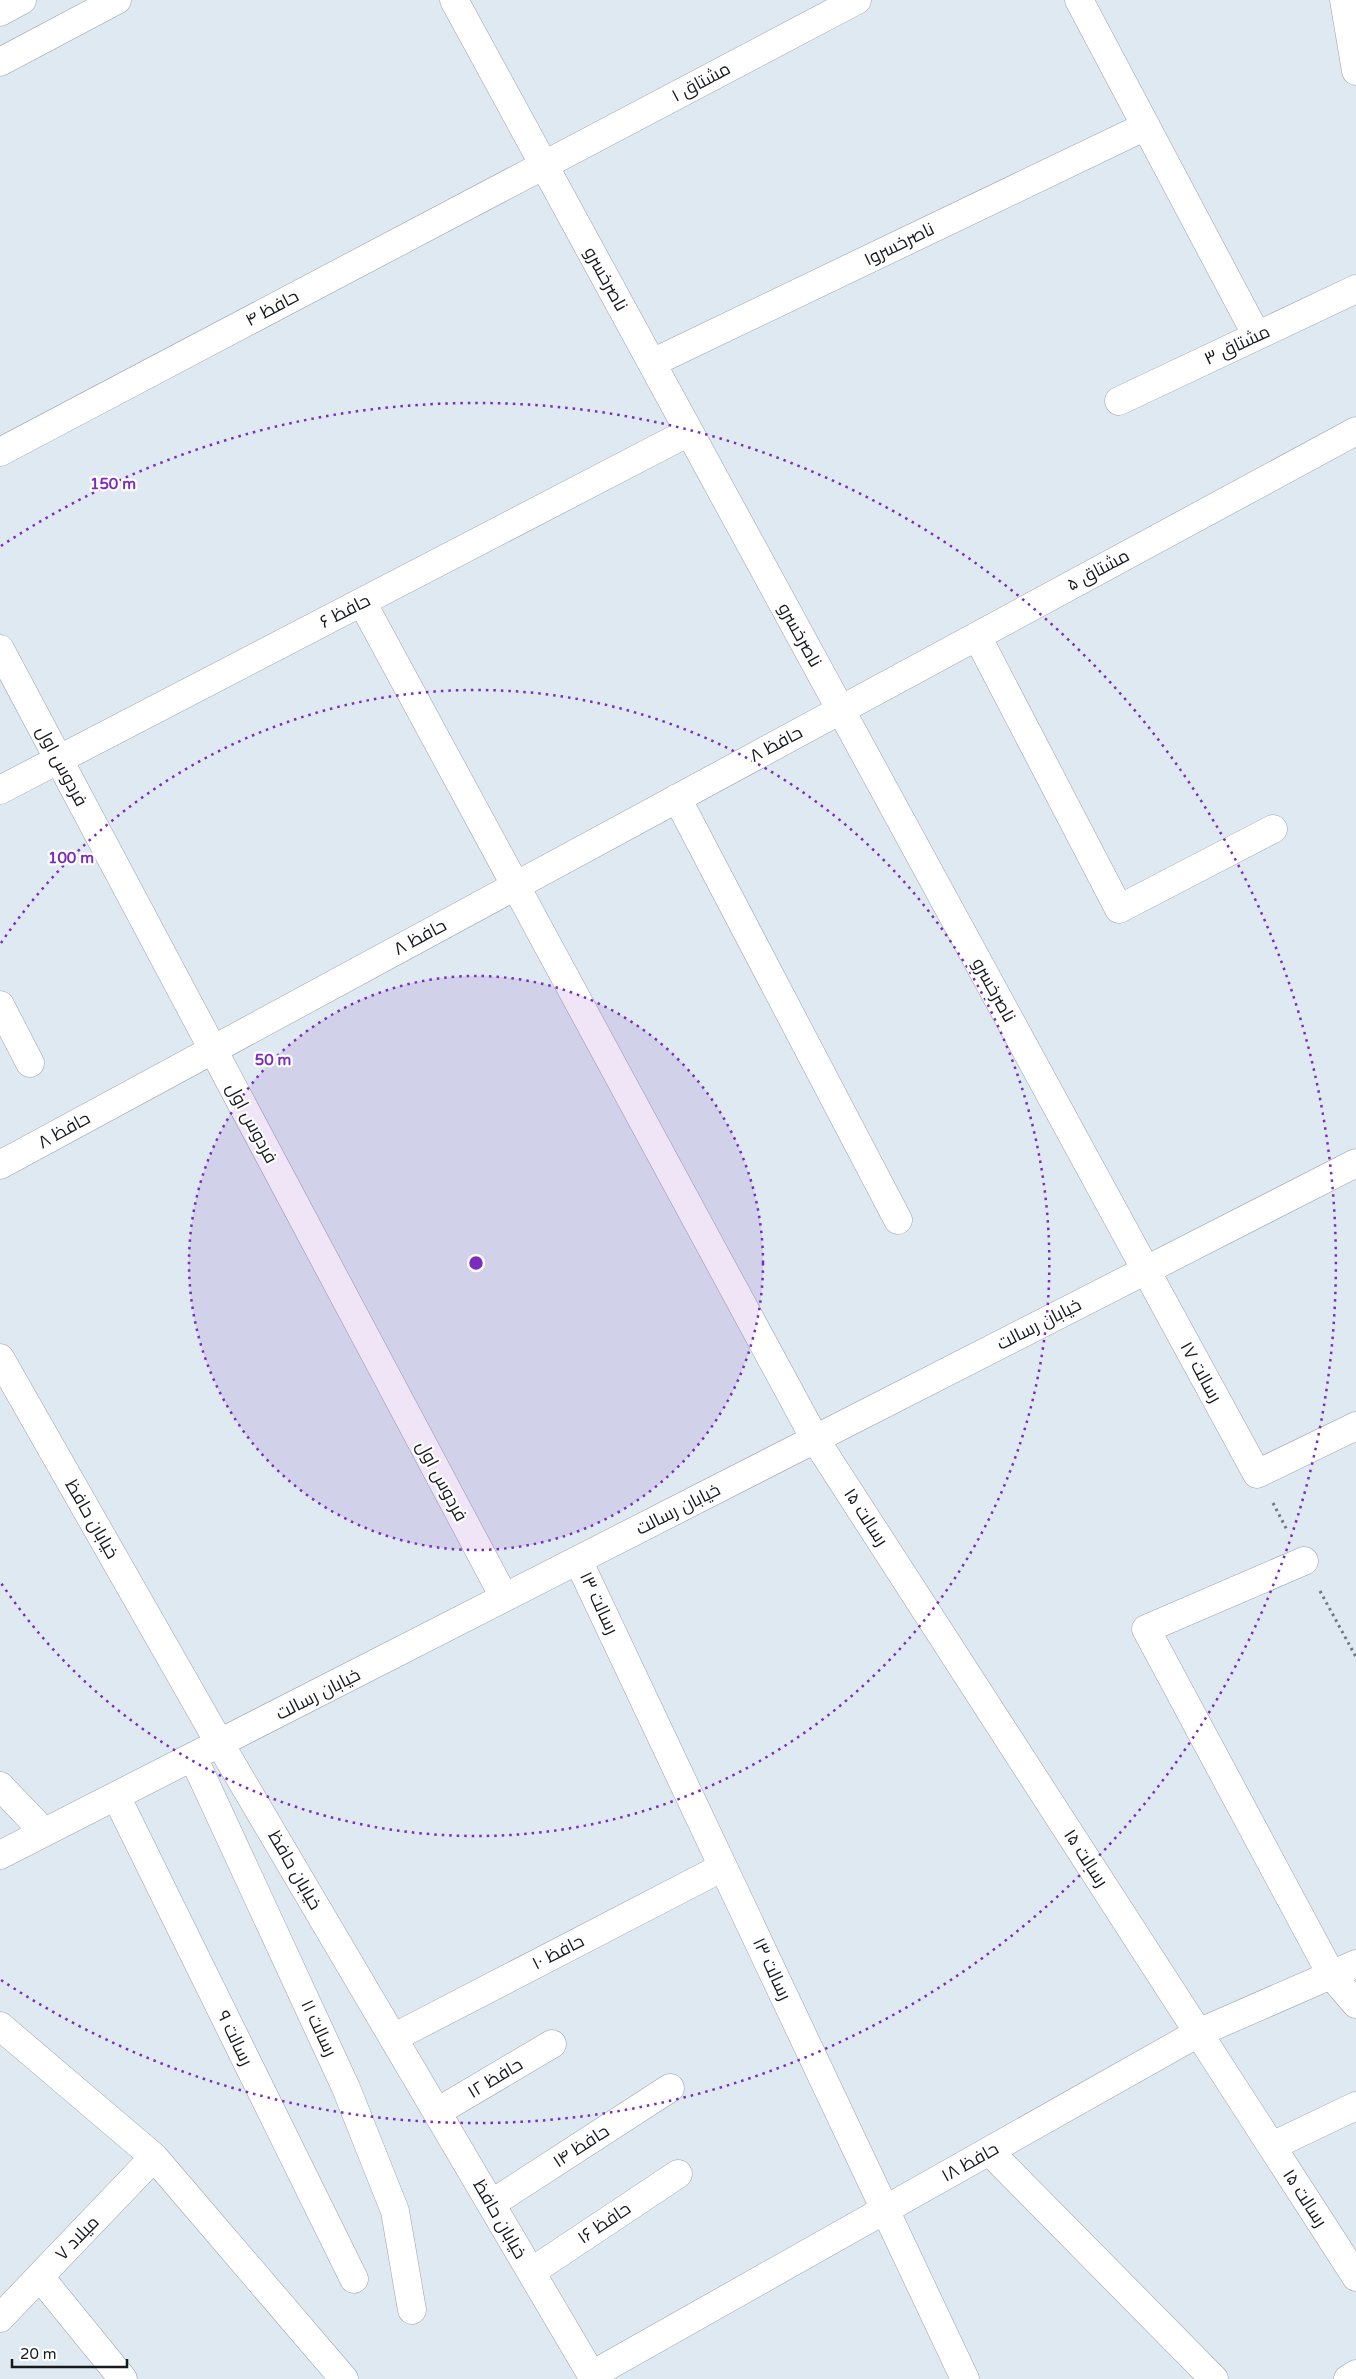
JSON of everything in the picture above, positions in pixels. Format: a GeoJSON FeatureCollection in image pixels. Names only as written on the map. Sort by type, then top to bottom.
{"type":"FeatureCollection","features":[{"type":"Feature","properties":{"kind":"street"},"geometry":{"type":"LineString","coordinates":[[0,12],[22,0]]}},
{"type":"Feature","properties":{"kind":"street"},"geometry":{"type":"LineString","coordinates":[[0,62],[117,0]]}},
{"type":"Feature","properties":{"kind":"street","name":"ناصرخسرو"},"geometry":{"type":"LineString","coordinates":[[454,0],[1146,1270]]}},
{"type":"Feature","properties":{"kind":"street","name":"مشتاق ۱"},"geometry":{"type":"LineString","coordinates":[[544,165],[857,0]]}},
{"type":"Feature","properties":{"kind":"street"},"geometry":{"type":"LineString","coordinates":[[1079,0],[1257,336]]}},
{"type":"Feature","properties":{"kind":"street"},"geometry":{"type":"LineString","coordinates":[[1344,0],[1356,71]]}},
{"type":"Feature","properties":{"kind":"street","name":"ناصرخسرو۱"},"geometry":{"type":"LineString","coordinates":[[652,363],[1146,126]]}},
{"type":"Feature","properties":{"kind":"street","name":"حافظ ۴"},"geometry":{"type":"LineString","coordinates":[[0,452],[544,165]]}},
{"type":"Feature","properties":{"kind":"street","name":"مشتاق ۳"},"geometry":{"type":"LineString","coordinates":[[1119,402],[1356,289]]}},
{"type":"Feature","properties":{"kind":"street","name":"حافظ ۶"},"geometry":{"type":"LineString","coordinates":[[0,790],[689,432]]}},
{"type":"Feature","properties":{"kind":"street","name":"مشتاق ۵"},"geometry":{"type":"LineString","coordinates":[[841,710],[1356,432]]}},
{"type":"Feature","properties":{"kind":"street","name":"رسالت ۱۵"},"geometry":{"type":"LineString","coordinates":[[362,602],[815,1439],[1356,2277]]}},
{"type":"Feature","properties":{"kind":"street"},"geometry":{"type":"LineString","coordinates":[[977,636],[1119,909],[1273,829]]}},
{"type":"Feature","properties":{"kind":"street","name":"فردوس اول"},"geometry":{"type":"LineString","coordinates":[[0,649],[504,1597]]}},
{"type":"Feature","properties":{"kind":"street","name":"حافظ ۸"},"geometry":{"type":"LineString","coordinates":[[0,1165],[841,710]]}},
{"type":"Feature","properties":{"kind":"street"},"geometry":{"type":"LineString","coordinates":[[677,798],[898,1220]]}},
{"type":"Feature","properties":{"kind":"street"},"geometry":{"type":"LineString","coordinates":[[0,1005],[30,1062]]}},
{"type":"Feature","properties":{"kind":"street","name":"خیابان رسالت"},"geometry":{"type":"LineString","coordinates":[[0,1855],[1356,1162]]}},
{"type":"Feature","properties":{"kind":"street","name":"رسالت ۱۷"},"geometry":{"type":"LineString","coordinates":[[1146,1270],[1257,1474],[1356,1426]]}},
{"type":"Feature","properties":{"kind":"street","name":"خیابان حافظ"},"geometry":{"type":"LineString","coordinates":[[0,1358],[220,1744],[593,2377]]}},
{"type":"Feature","properties":{"kind":"street","name":"رسالت ۱۳"},"geometry":{"type":"LineString","coordinates":[[578,1560],[965,2379]]}},
{"type":"Feature","properties":{"kind":"street"},"geometry":{"type":"LineString","coordinates":[[1304,1561],[1146,1629],[1344,1970],[1356,2004]]}},
{"type":"Feature","properties":{"kind":"street","name":"رسالت ۱۱"},"geometry":{"type":"LineString","coordinates":[[193,1757],[353,2105],[395,2211],[412,2310]]}},
{"type":"Feature","properties":{"kind":"street"},"geometry":{"type":"LineString","coordinates":[[0,1786],[44,1832]]}},
{"type":"Feature","properties":{"kind":"street","name":"رسالت ۹"},"geometry":{"type":"LineString","coordinates":[[116,1796],[354,2280]]}},
{"type":"Feature","properties":{"kind":"street","name":"حافظ ۱۰"},"geometry":{"type":"LineString","coordinates":[[393,2038],[723,1867]]}},
{"type":"Feature","properties":{"kind":"street","name":"حافظ ۱۸"},"geometry":{"type":"LineString","coordinates":[[593,2377],[885,2209],[1198,2033],[1344,1970]]}},
{"type":"Feature","properties":{"kind":"street"},"geometry":{"type":"LineString","coordinates":[[0,2026],[154,2157],[344,2379]]}},
{"type":"Feature","properties":{"kind":"street","name":"حافظ ۱۲"},"geometry":{"type":"LineString","coordinates":[[437,2112],[552,2044]]}},
{"type":"Feature","properties":{"kind":"street","name":"حافظ ۱۴"},"geometry":{"type":"LineString","coordinates":[[491,2204],[670,2088]]}},
{"type":"Feature","properties":{"kind":"street"},"geometry":{"type":"LineString","coordinates":[[1272,2146],[1356,2106]]}},
{"type":"Feature","properties":{"kind":"street"},"geometry":{"type":"LineString","coordinates":[[989,2151],[1214,2379]]}},
{"type":"Feature","properties":{"kind":"street","name":"میلاد ۷"},"geometry":{"type":"LineString","coordinates":[[0,2318],[154,2157]]}},
{"type":"Feature","properties":{"kind":"street","name":"حافظ ۱۶"},"geometry":{"type":"LineString","coordinates":[[531,2272],[678,2174]]}},
{"type":"Feature","properties":{"kind":"street"},"geometry":{"type":"LineString","coordinates":[[40,2276],[123,2379]]}},
{"type":"Feature","properties":{"kind":"street"},"geometry":{"type":"LineString","coordinates":[[1348,2379],[1356,2374]]}}]}
